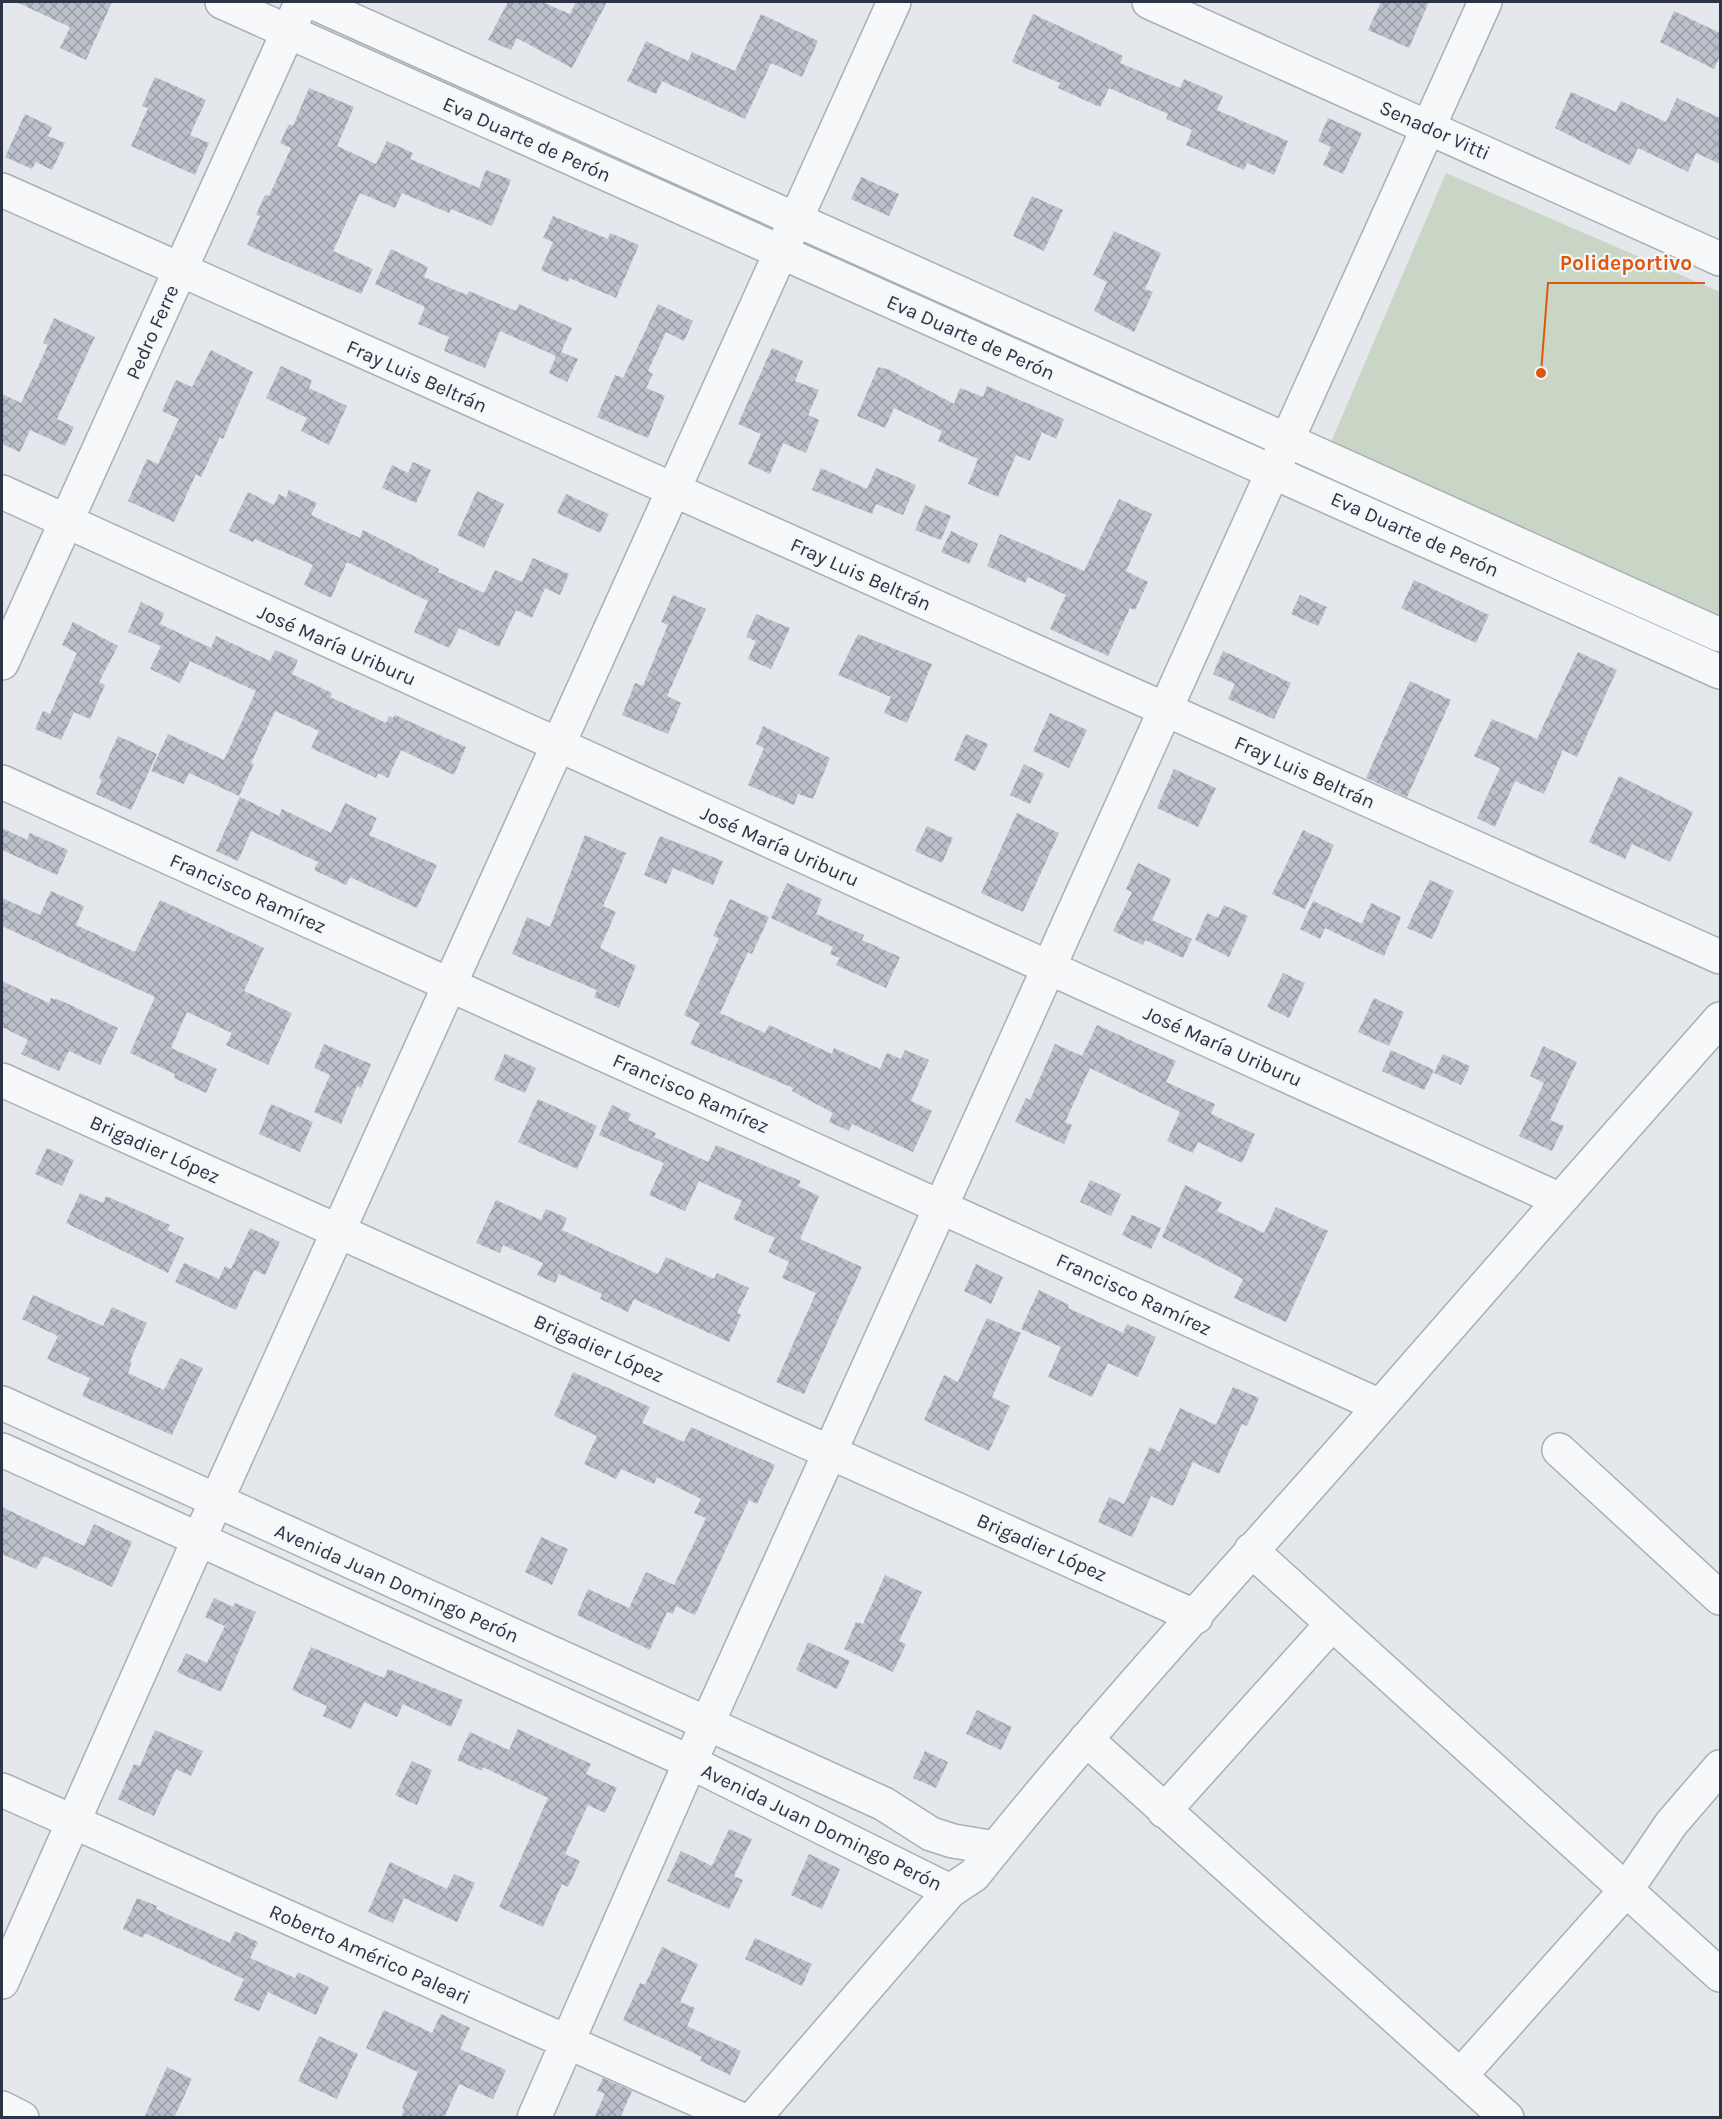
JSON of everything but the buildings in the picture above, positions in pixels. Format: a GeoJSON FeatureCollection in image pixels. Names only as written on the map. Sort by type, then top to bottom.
{"type":"FeatureCollection","features":[{"type":"Feature","properties":{"kind":"street","name":"Eva Duarte de Perón"},"geometry":{"type":"LineString","coordinates":[[222,2],[780,253],[1274,470],[1720,672]]}},
{"type":"Feature","properties":{"kind":"street","name":"Pedro Ferre"},"geometry":{"type":"LineString","coordinates":[[2,663],[302,2]]}},
{"type":"Feature","properties":{"kind":"street","name":"Eva Duarte de Perón"},"geometry":{"type":"LineString","coordinates":[[312,2],[1720,635]]}},
{"type":"Feature","properties":{"kind":"street"},"geometry":{"type":"LineString","coordinates":[[2,1982],[216,1501],[340,1232],[894,2]]}},
{"type":"Feature","properties":{"kind":"street","name":"Senador Vitti"},"geometry":{"type":"LineString","coordinates":[[1149,2],[1720,259]]}},
{"type":"Feature","properties":{"kind":"street"},"geometry":{"type":"LineString","coordinates":[[534,2118],[707,1724],[1485,2]]}},
{"type":"Feature","properties":{"kind":"street","name":"Fray Luis Beltrán"},"geometry":{"type":"LineString","coordinates":[[2,190],[1720,957]]}},
{"type":"Feature","properties":{"kind":"street","name":"José María Uriburu"},"geometry":{"type":"LineString","coordinates":[[2,492],[1558,1199]]}},
{"type":"Feature","properties":{"kind":"street","name":"Francisco Ramírez"},"geometry":{"type":"LineString","coordinates":[[2,782],[1380,1406]]}},
{"type":"Feature","properties":{"kind":"street"},"geometry":{"type":"LineString","coordinates":[[996,1848],[1086,1739],[1196,1617],[1251,1550],[1380,1406],[1558,1199],[1720,1019]]}},
{"type":"Feature","properties":{"kind":"street","name":"Brigadier López"},"geometry":{"type":"LineString","coordinates":[[2,1080],[1196,1617]]}},
{"type":"Feature","properties":{"kind":"street","name":"Avenida Juan Domingo Perón"},"geometry":{"type":"LineString","coordinates":[[2,1403],[884,1804],[931,1834],[953,1842],[996,1848]]}},
{"type":"Feature","properties":{"kind":"street","name":"Avenida Juan Domingo Perón"},"geometry":{"type":"LineString","coordinates":[[2,1450],[690,1762],[950,1891],[974,1875],[996,1848]]}},
{"type":"Feature","properties":{"kind":"street"},"geometry":{"type":"LineString","coordinates":[[1559,1450],[1720,1598]]}},
{"type":"Feature","properties":{"kind":"street"},"geometry":{"type":"LineString","coordinates":[[1251,1550],[1720,1975]]}},
{"type":"Feature","properties":{"kind":"street"},"geometry":{"type":"LineString","coordinates":[[1164,1811],[1332,1624]]}},
{"type":"Feature","properties":{"kind":"street"},"geometry":{"type":"LineString","coordinates":[[1086,1739],[1507,2118]]}},
{"type":"Feature","properties":{"kind":"street"},"geometry":{"type":"LineString","coordinates":[[1461,2076],[1626,1890],[1671,1824],[1720,1767]]}},
{"type":"Feature","properties":{"kind":"street","name":"Roberto Américo Paleari"},"geometry":{"type":"LineString","coordinates":[[2,1791],[738,2118]]}},
{"type":"Feature","properties":{"kind":"street"},"geometry":{"type":"LineString","coordinates":[[754,2118],[950,1891]]}},
{"type":"Feature","properties":{"kind":"street"},"geometry":{"type":"LineString","coordinates":[[2,2108],[22,2118]]}},
{"type":"Feature","properties":{"kind":"green space"},"geometry":{"type":"Polygon","coordinates":[[[1446,173],[1720,292],[1720,624],[1326,454],[1446,173]]]}},
{"type":"Feature","properties":{"kind":"place","name":"Polideportivo"},"geometry":{"type":"Point","coordinates":[1541,373]}}]}
